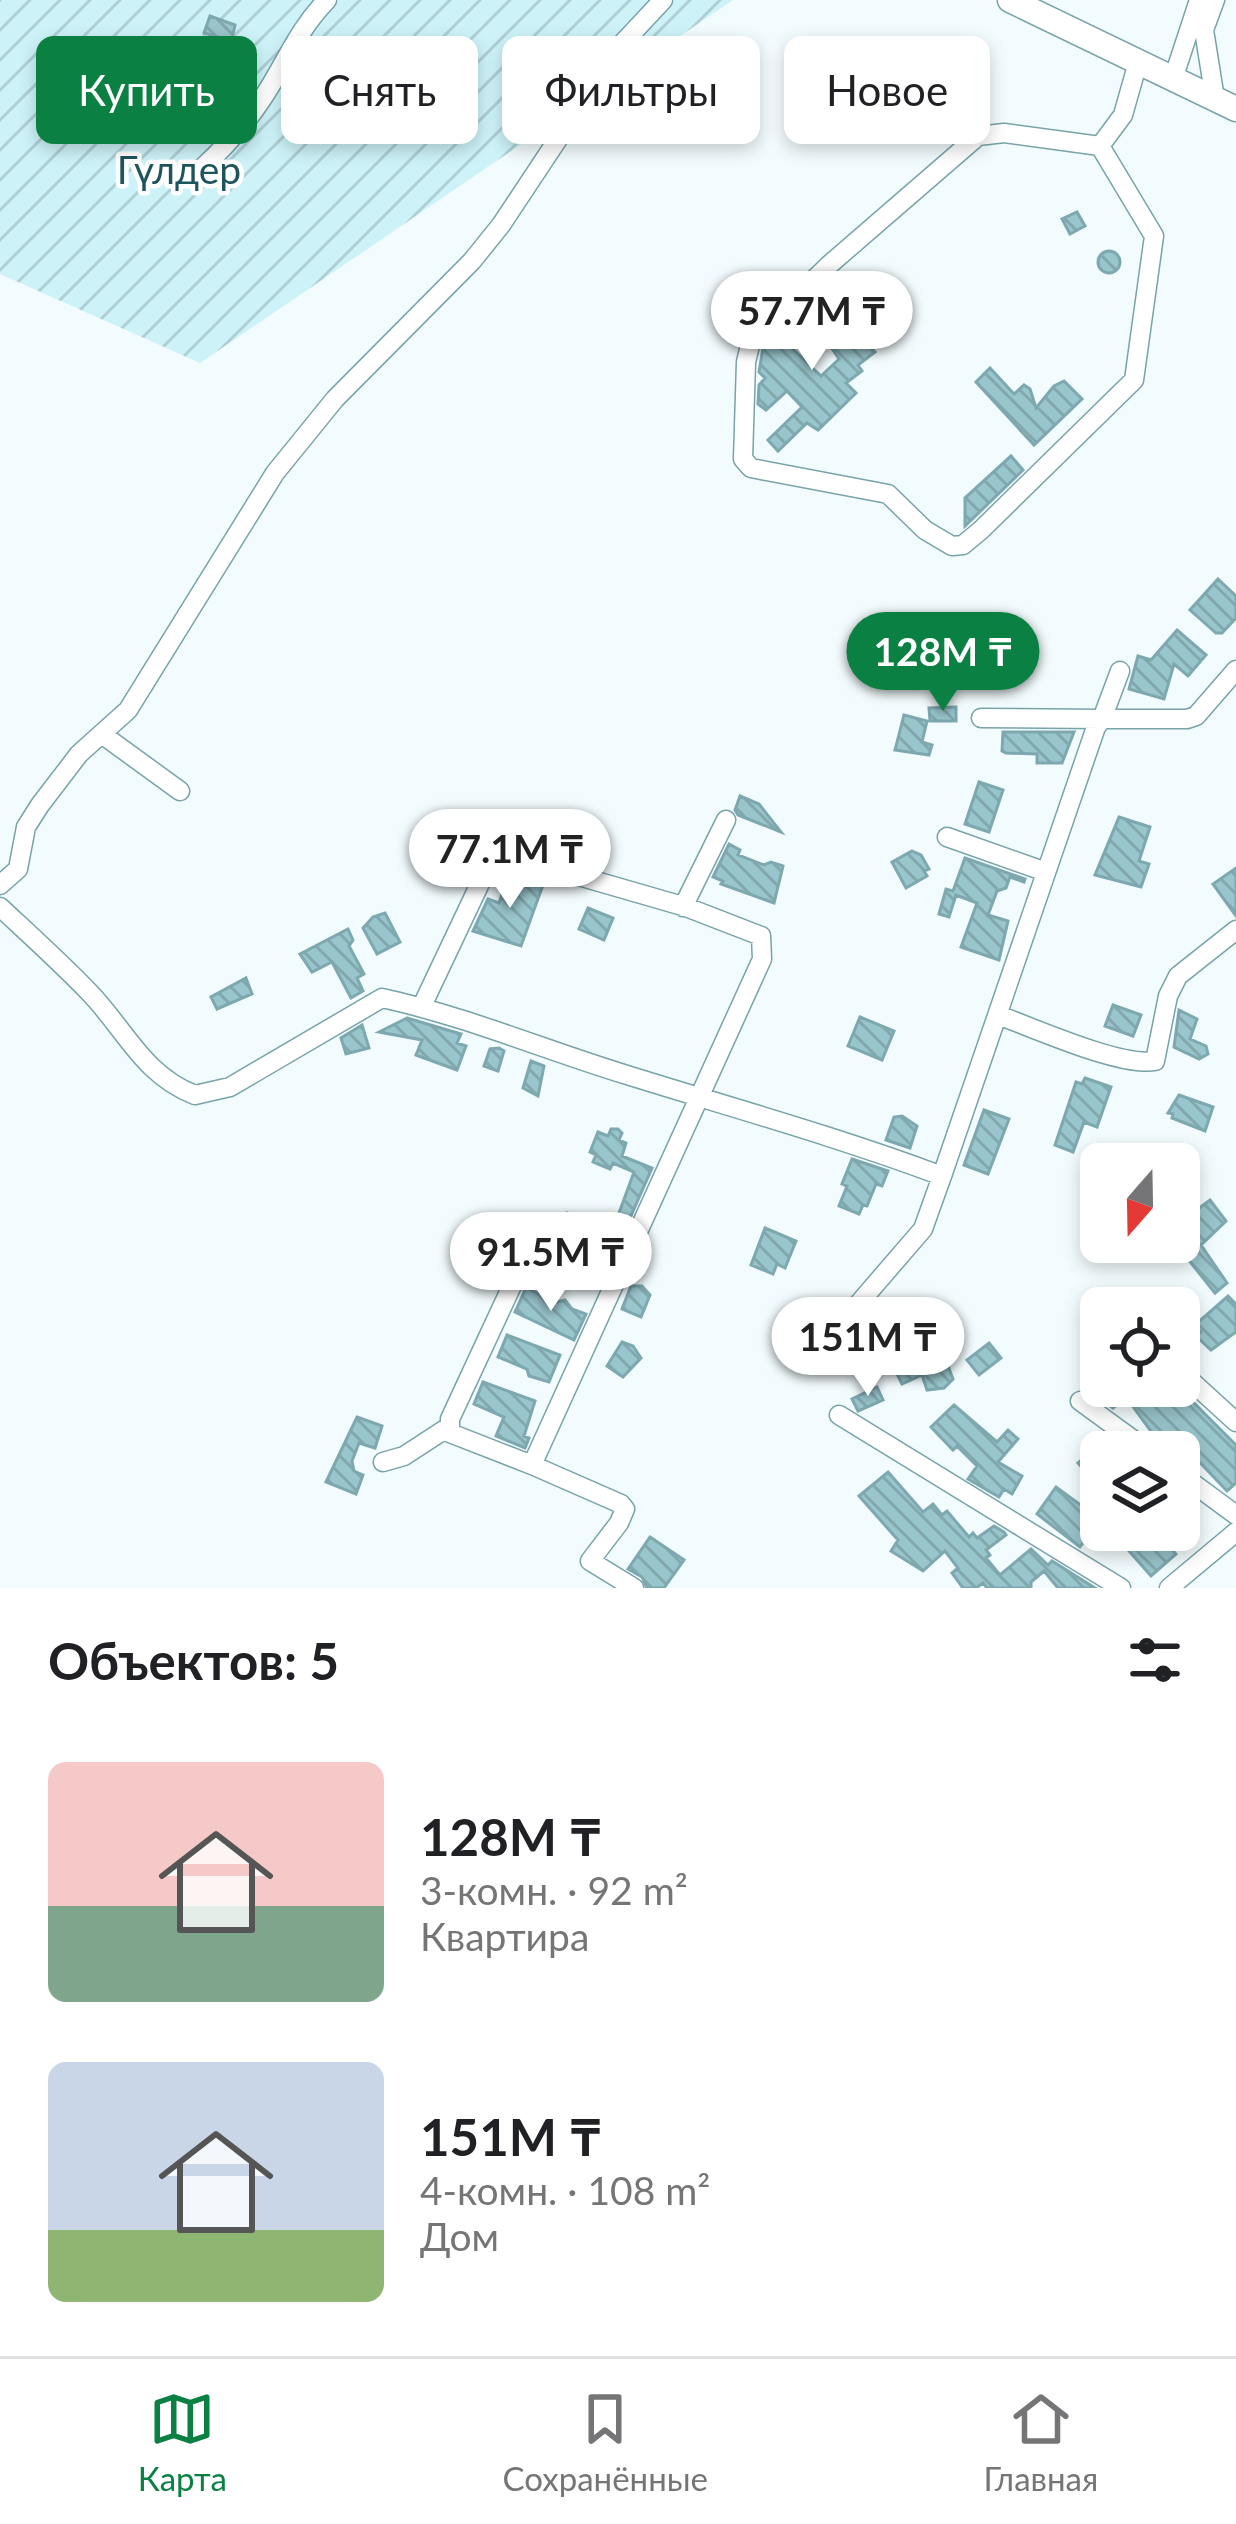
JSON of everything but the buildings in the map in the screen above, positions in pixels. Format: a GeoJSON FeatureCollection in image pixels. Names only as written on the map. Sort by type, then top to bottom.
{"type":"FeatureCollection","features":[{"type":"Feature","properties":{"kind":"main road"},"geometry":{"type":"LineString","coordinates":[[1010,0],[1226,104]]}},
{"type":"Feature","properties":{"kind":"street"},"geometry":{"type":"LineString","coordinates":[[198,172],[260,102],[295,37],[327,0]]}},
{"type":"Feature","properties":{"kind":"street"},"geometry":{"type":"LineString","coordinates":[[0,885],[18,868],[26,827],[40,805],[79,754],[128,710],[275,473],[335,399],[472,261],[619,47],[663,0]]}},
{"type":"Feature","properties":{"kind":"street"},"geometry":{"type":"LineString","coordinates":[[1173,79],[1199,0]]}},
{"type":"Feature","properties":{"kind":"street"},"geometry":{"type":"LineString","coordinates":[[1215,0],[1204,30],[1226,104]]}},
{"type":"Feature","properties":{"kind":"street"},"geometry":{"type":"LineString","coordinates":[[1100,146],[1123,115],[1138,62]]}},
{"type":"Feature","properties":{"kind":"street"},"geometry":{"type":"LineString","coordinates":[[1004,133],[1100,146],[1154,236],[1134,380],[981,530],[963,545],[952,546],[925,530],[888,494],[751,467],[743,459],[751,341],[956,150],[977,136],[1004,133]]}},
{"type":"Feature","properties":{"kind":"street"},"geometry":{"type":"LineString","coordinates":[[981,718],[1187,719],[1196,716],[1236,670]]}},
{"type":"Feature","properties":{"kind":"street"},"geometry":{"type":"LineString","coordinates":[[829,1338],[923,1229],[1096,727],[1120,671]]}},
{"type":"Feature","properties":{"kind":"street"},"geometry":{"type":"LineString","coordinates":[[103,735],[180,791]]}},
{"type":"Feature","properties":{"kind":"street"},"geometry":{"type":"LineString","coordinates":[[683,907],[727,820]]}},
{"type":"Feature","properties":{"kind":"street"},"geometry":{"type":"LineString","coordinates":[[947,837],[1046,872]]}},
{"type":"Feature","properties":{"kind":"street"},"geometry":{"type":"LineString","coordinates":[[422,1006],[499,853],[683,907],[761,936],[762,959],[532,1465]]}},
{"type":"Feature","properties":{"kind":"street"},"geometry":{"type":"LineString","coordinates":[[0,907],[93,996],[137,1055],[195,1096],[250,1077],[382,998],[422,1006],[854,1143],[941,1176]]}},
{"type":"Feature","properties":{"kind":"street"},"geometry":{"type":"LineString","coordinates":[[998,1015],[1096,1050],[1142,1063],[1155,1060],[1168,996],[1178,976],[1236,930]]}},
{"type":"Feature","properties":{"kind":"street"},"geometry":{"type":"LineString","coordinates":[[535,1236],[450,1433],[611,1498],[625,1509],[590,1561],[634,1588]]}},
{"type":"Feature","properties":{"kind":"street"},"geometry":{"type":"LineString","coordinates":[[1200,1389],[1236,1422]]}},
{"type":"Feature","properties":{"kind":"street"},"geometry":{"type":"LineString","coordinates":[[1079,1401],[1121,1431]]}},
{"type":"Feature","properties":{"kind":"street"},"geometry":{"type":"LineString","coordinates":[[839,1415],[1121,1588]]}},
{"type":"Feature","properties":{"kind":"street"},"geometry":{"type":"LineString","coordinates":[[382,1462],[404,1456],[450,1426]]}},
{"type":"Feature","properties":{"kind":"street"},"geometry":{"type":"LineString","coordinates":[[1200,1488],[1236,1515]]}},
{"type":"Feature","properties":{"kind":"street"},"geometry":{"type":"LineString","coordinates":[[1169,1588],[1236,1532]]}},
{"type":"Feature","properties":{"kind":"street"},"geometry":{"type":"LineString","coordinates":[[590,1588],[603,1568]]}},
{"type":"Feature","properties":{"kind":"green space","name":"Гүлдер"},"geometry":{"type":"Polygon","coordinates":[[[0,0],[733,0],[680,36],[502,36],[502,144],[522,144],[200,363],[0,274],[0,0]]]}}]}
